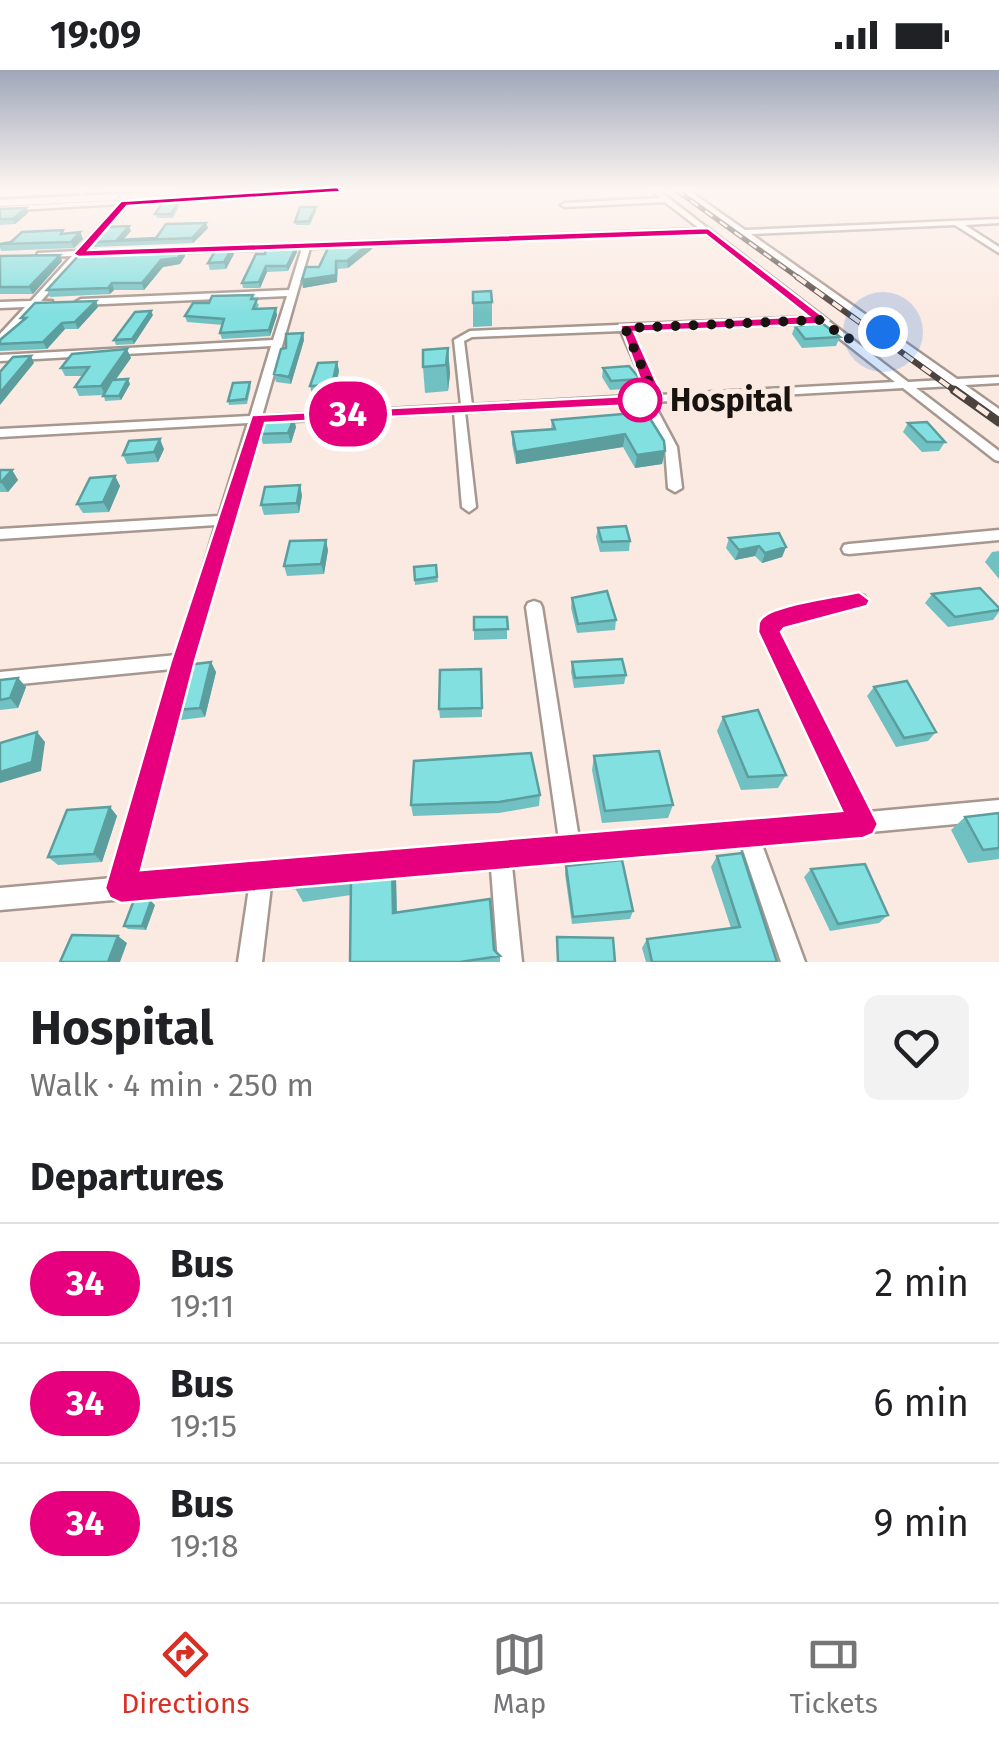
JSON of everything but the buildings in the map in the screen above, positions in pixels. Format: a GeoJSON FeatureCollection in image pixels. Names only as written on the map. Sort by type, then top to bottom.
{"type":"FeatureCollection","features":[{"type":"Feature","properties":{"kind":"street"},"geometry":{"type":"LineString","coordinates":[[0,340],[99,232]]}},
{"type":"Feature","properties":{"kind":"street"},"geometry":{"type":"LineString","coordinates":[[155,252],[692,232]]}},
{"type":"Feature","properties":{"kind":"street"},"geometry":{"type":"LineString","coordinates":[[709,232],[999,458]]}},
{"type":"Feature","properties":{"kind":"street"},"geometry":{"type":"LineString","coordinates":[[742,232],[750,232]]}},
{"type":"Feature","properties":{"kind":"street"},"geometry":{"type":"LineString","coordinates":[[742,232],[999,414]]}},
{"type":"Feature","properties":{"kind":"street"},"geometry":{"type":"LineString","coordinates":[[971,232],[999,251]]}},
{"type":"Feature","properties":{"kind":"street"},"geometry":{"type":"LineString","coordinates":[[121,888],[183,661],[306,247]]}},
{"type":"Feature","properties":{"kind":"street"},"geometry":{"type":"LineString","coordinates":[[20,256],[98,253]]}},
{"type":"Feature","properties":{"kind":"street"},"geometry":{"type":"LineString","coordinates":[[72,302],[290,293]]}},
{"type":"Feature","properties":{"kind":"street"},"geometry":{"type":"LineString","coordinates":[[0,305],[52,303]]}},
{"type":"Feature","properties":{"kind":"street"},"geometry":{"type":"LineString","coordinates":[[469,507],[459,340],[462,336],[821,320]]}},
{"type":"Feature","properties":{"kind":"street"},"geometry":{"type":"LineString","coordinates":[[625,328],[671,447],[674,488]]}},
{"type":"Feature","properties":{"kind":"street"},"geometry":{"type":"LineString","coordinates":[[846,339],[883,332]]}},
{"type":"Feature","properties":{"kind":"street"},"geometry":{"type":"LineString","coordinates":[[0,358],[278,342]]}},
{"type":"Feature","properties":{"kind":"street"},"geometry":{"type":"LineString","coordinates":[[0,433],[999,380]]}},
{"type":"Feature","properties":{"kind":"street"},"geometry":{"type":"LineString","coordinates":[[0,534],[226,520]]}},
{"type":"Feature","properties":{"kind":"street"},"geometry":{"type":"LineString","coordinates":[[849,549],[999,535]]}},
{"type":"Feature","properties":{"kind":"street"},"geometry":{"type":"LineString","coordinates":[[859,600],[778,620],[770,624],[770,632],[863,824]]}},
{"type":"Feature","properties":{"kind":"street"},"geometry":{"type":"LineString","coordinates":[[534,608],[570,848]]}},
{"type":"Feature","properties":{"kind":"street"},"geometry":{"type":"LineString","coordinates":[[0,679],[183,661]]}},
{"type":"Feature","properties":{"kind":"street"},"geometry":{"type":"LineString","coordinates":[[2,903],[121,888],[999,810]]}},
{"type":"Feature","properties":{"kind":"street"},"geometry":{"type":"LineString","coordinates":[[748,835],[793,962]]}},
{"type":"Feature","properties":{"kind":"street"},"geometry":{"type":"LineString","coordinates":[[500,853],[510,962]]}},
{"type":"Feature","properties":{"kind":"street"},"geometry":{"type":"LineString","coordinates":[[250,962],[262,876]]}},
{"type":"Feature","properties":{"kind":"railway"},"geometry":{"type":"LineString","coordinates":[[734,232],[800,279]]}},
{"type":"Feature","properties":{"kind":"railway"},"geometry":{"type":"LineString","coordinates":[[797,277],[958,393]]}},
{"type":"Feature","properties":{"kind":"railway"},"geometry":{"type":"LineString","coordinates":[[954,390],[999,422]]}},
{"type":"Feature","properties":{"kind":"bus line","name":"34"},"geometry":{"type":"LineString","coordinates":[[99,232],[79,254],[692,232]]}},
{"type":"Feature","properties":{"kind":"bus line","name":"34"},"geometry":{"type":"LineString","coordinates":[[709,232],[821,320],[625,328],[656,399],[258,418],[183,661],[121,888],[863,824],[770,632],[770,624],[778,620],[859,600]]}},
{"type":"Feature","properties":{"kind":"place","name":"Hospital"},"geometry":{"type":"Point","coordinates":[640,400]}},
{"type":"Feature","properties":{"kind":"route"},"geometry":{"type":"LineString","coordinates":[[640,400],[656,399],[625,328],[821,320],[846,339],[883,332]]}}]}
